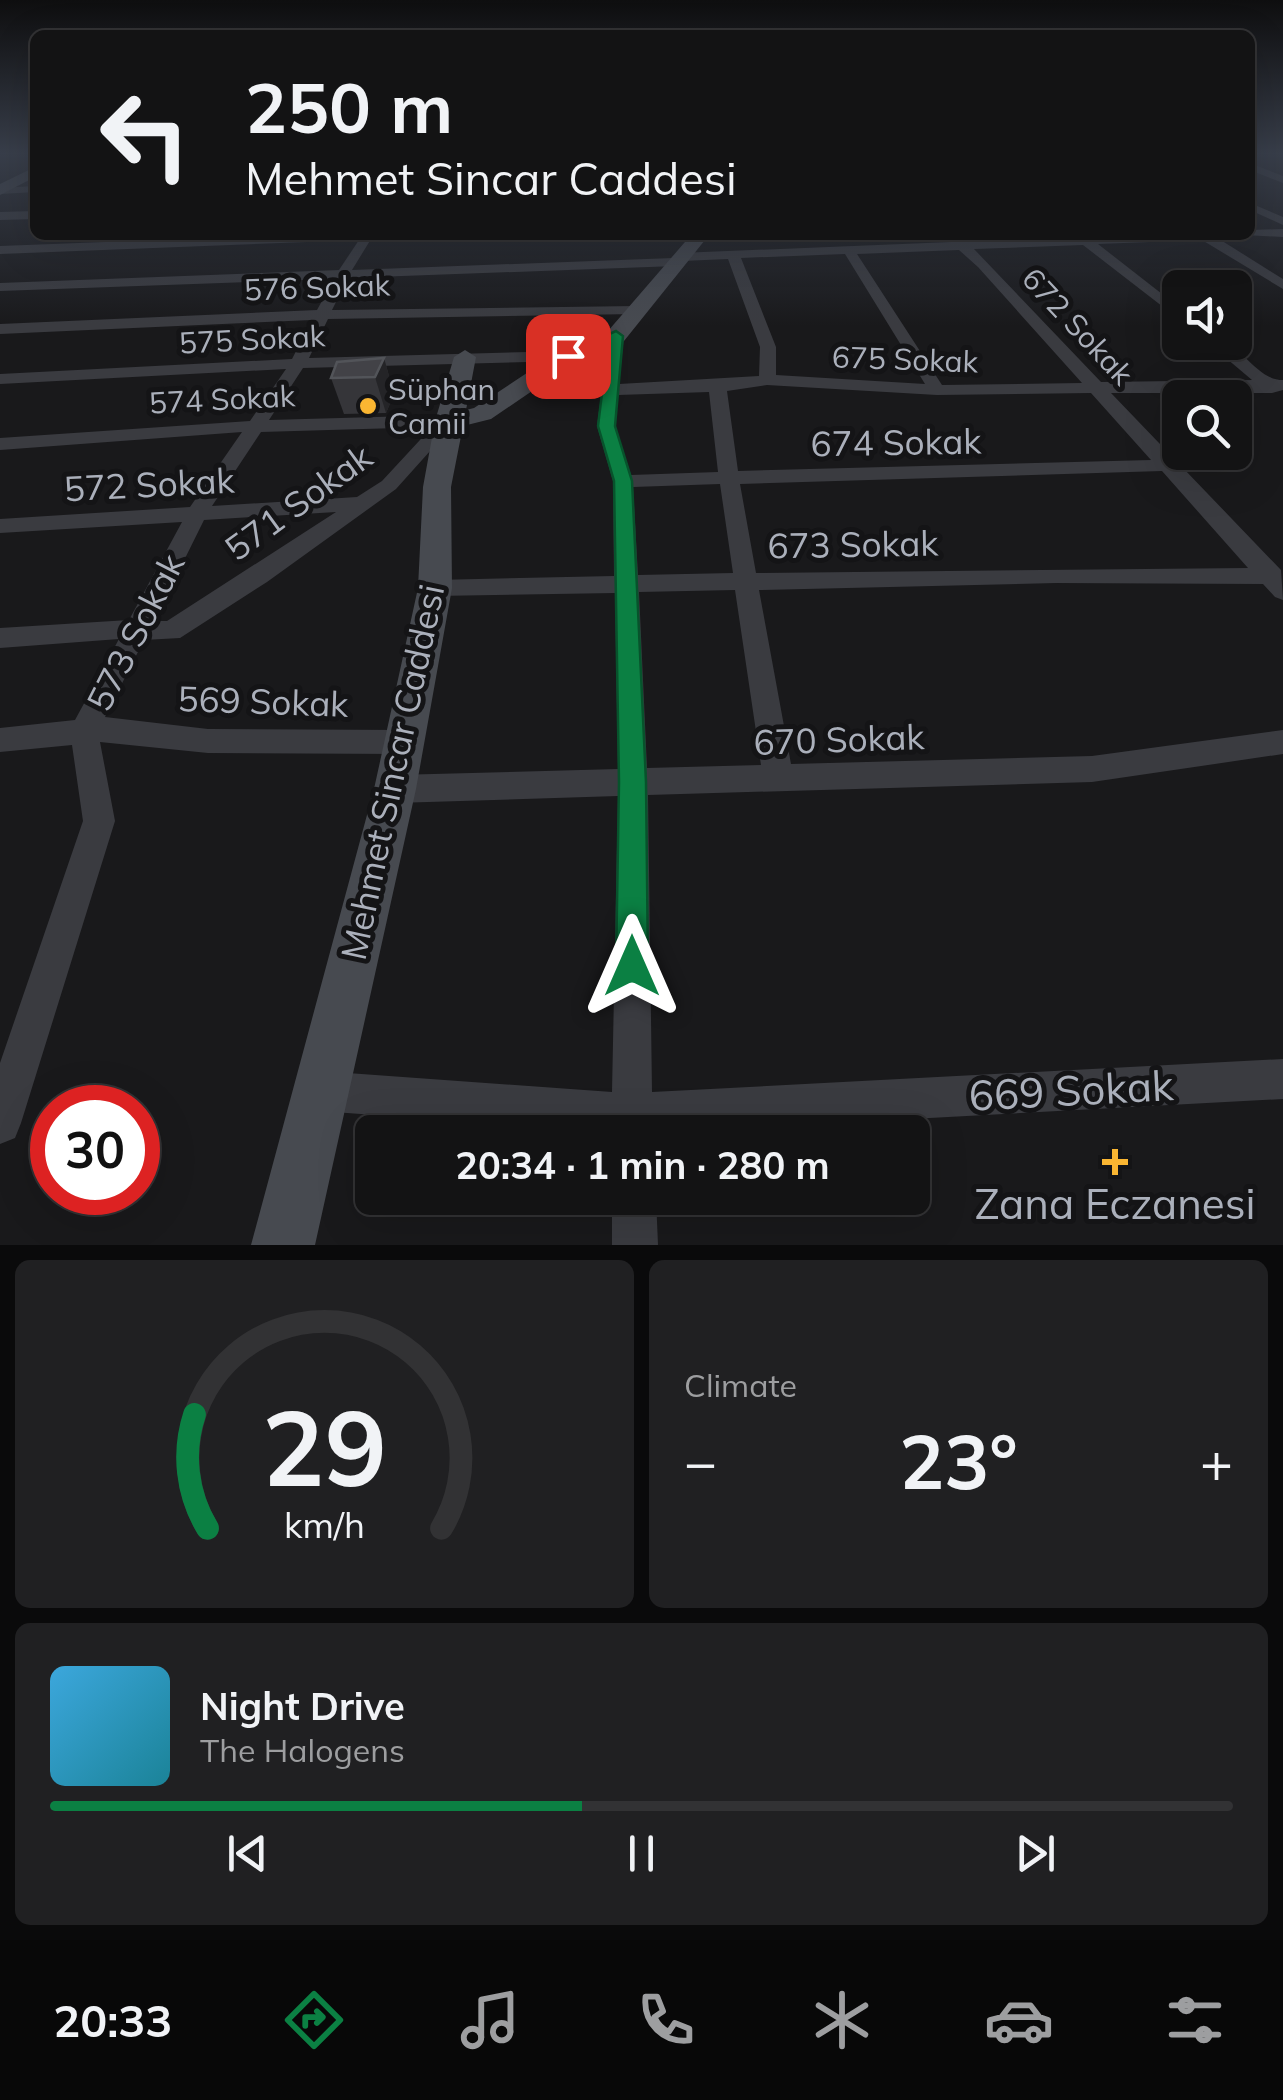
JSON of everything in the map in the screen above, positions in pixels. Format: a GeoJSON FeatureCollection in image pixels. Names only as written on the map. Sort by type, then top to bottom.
{"type":"FeatureCollection","features":[{"type":"Feature","properties":{"kind":"street"},"geometry":{"type":"LineString","coordinates":[[1258,210],[1283,222]]}},
{"type":"Feature","properties":{"kind":"street"},"geometry":{"type":"LineString","coordinates":[[0,216],[30,215]]}},
{"type":"Feature","properties":{"kind":"street"},"geometry":{"type":"LineString","coordinates":[[1255,234],[1283,233]]}},
{"type":"Feature","properties":{"kind":"street"},"geometry":{"type":"LineString","coordinates":[[0,250],[239,240]]}},
{"type":"Feature","properties":{"kind":"street","name":"573 Sokak"},"geometry":{"type":"LineString","coordinates":[[0,1123],[99,820],[84,731],[197,513],[297,364],[365,240]]}},
{"type":"Feature","properties":{"kind":"street"},"geometry":{"type":"LineString","coordinates":[[448,422],[482,414],[568,356],[616,336],[696,240]]}},
{"type":"Feature","properties":{"kind":"street"},"geometry":{"type":"LineString","coordinates":[[3,289],[678,260],[957,241],[1100,240]]}},
{"type":"Feature","properties":{"kind":"street"},"geometry":{"type":"LineString","coordinates":[[1211,240],[1283,285]]}},
{"type":"Feature","properties":{"kind":"street","name":"672 Sokak"},"geometry":{"type":"LineString","coordinates":[[957,241],[1162,457]]}},
{"type":"Feature","properties":{"kind":"street"},"geometry":{"type":"LineString","coordinates":[[1086,241],[1162,301]]}},
{"type":"Feature","properties":{"kind":"street"},"geometry":{"type":"LineString","coordinates":[[3,289],[59,247]]}},
{"type":"Feature","properties":{"kind":"street"},"geometry":{"type":"LineString","coordinates":[[849,251],[937,390]]}},
{"type":"Feature","properties":{"kind":"street"},"geometry":{"type":"LineString","coordinates":[[734,256],[768,347],[767,380]]}},
{"type":"Feature","properties":{"kind":"street","name":"576 Sokak"},"geometry":{"type":"LineString","coordinates":[[0,330],[326,314],[636,310]]}},
{"type":"Feature","properties":{"kind":"street"},"geometry":{"type":"LineString","coordinates":[[616,336],[606,426],[623,481],[633,782],[632,1115]]}},
{"type":"Feature","properties":{"kind":"street","name":"575 Sokak"},"geometry":{"type":"LineString","coordinates":[[0,379],[465,357],[568,356]]}},
{"type":"Feature","properties":{"kind":"street","name":"Mehmet Sincar Caddesi"},"geometry":{"type":"LineString","coordinates":[[282,1245],[395,789],[436,588],[437,486],[465,357]]}},
{"type":"Feature","properties":{"kind":"street"},"geometry":{"type":"LineString","coordinates":[[1241,360],[1276,385],[1283,398]]}},
{"type":"Feature","properties":{"kind":"street","name":"675 Sokak"},"geometry":{"type":"LineString","coordinates":[[525,386],[610,390],[767,380],[937,390],[1276,385]]}},
{"type":"Feature","properties":{"kind":"street"},"geometry":{"type":"LineString","coordinates":[[717,385],[726,478],[748,582],[778,778]]}},
{"type":"Feature","properties":{"kind":"street","name":"574 Sokak"},"geometry":{"type":"LineString","coordinates":[[0,444],[253,427],[448,422]]}},
{"type":"Feature","properties":{"kind":"street","name":"571 Sokak"},"geometry":{"type":"LineString","coordinates":[[0,638],[171,630],[389,485],[448,422]]}},
{"type":"Feature","properties":{"kind":"street","name":"674 Sokak"},"geometry":{"type":"LineString","coordinates":[[623,481],[986,474],[1162,465]]}},
{"type":"Feature","properties":{"kind":"street","name":"672 Sokak"},"geometry":{"type":"LineString","coordinates":[[1174,470],[1278,583]]}},
{"type":"Feature","properties":{"kind":"street","name":"572 Sokak"},"geometry":{"type":"LineString","coordinates":[[0,526],[361,504]]}},
{"type":"Feature","properties":{"kind":"street","name":"673 Sokak"},"geometry":{"type":"LineString","coordinates":[[436,588],[1056,574],[1278,583]]}},
{"type":"Feature","properties":{"kind":"street","name":"569 Sokak"},"geometry":{"type":"LineString","coordinates":[[0,740],[106,728],[208,740],[404,742]]}},
{"type":"Feature","properties":{"kind":"street","name":"670 Sokak"},"geometry":{"type":"LineString","coordinates":[[395,789],[1092,769],[1283,742]]}},
{"type":"Feature","properties":{"kind":"street","name":"669 Sokak"},"geometry":{"type":"LineString","coordinates":[[748,1115],[1283,1078]]}},
{"type":"Feature","properties":{"kind":"street","name":"669 Sokak"},"geometry":{"type":"LineString","coordinates":[[320,1092],[551,1115]]}},
{"type":"Feature","properties":{"kind":"street"},"geometry":{"type":"LineString","coordinates":[[634,1215],[635,1245]]}},
{"type":"Feature","properties":{"kind":"building"},"geometry":{"type":"Polygon","coordinates":[[[384,358],[375,377],[331,378],[337,362],[384,358]]]}},
{"type":"Feature","properties":{"kind":"place","name":"Süphan Camii"},"geometry":{"type":"Point","coordinates":[368,406]}},
{"type":"Feature","properties":{"kind":"place","name":"Zana Eczanesi"},"geometry":{"type":"Point","coordinates":[1115,1162]}},
{"type":"Feature","properties":{"kind":"route"},"geometry":{"type":"LineString","coordinates":[[568,356],[616,336],[606,426],[623,481],[633,782],[632,966]]}}]}
